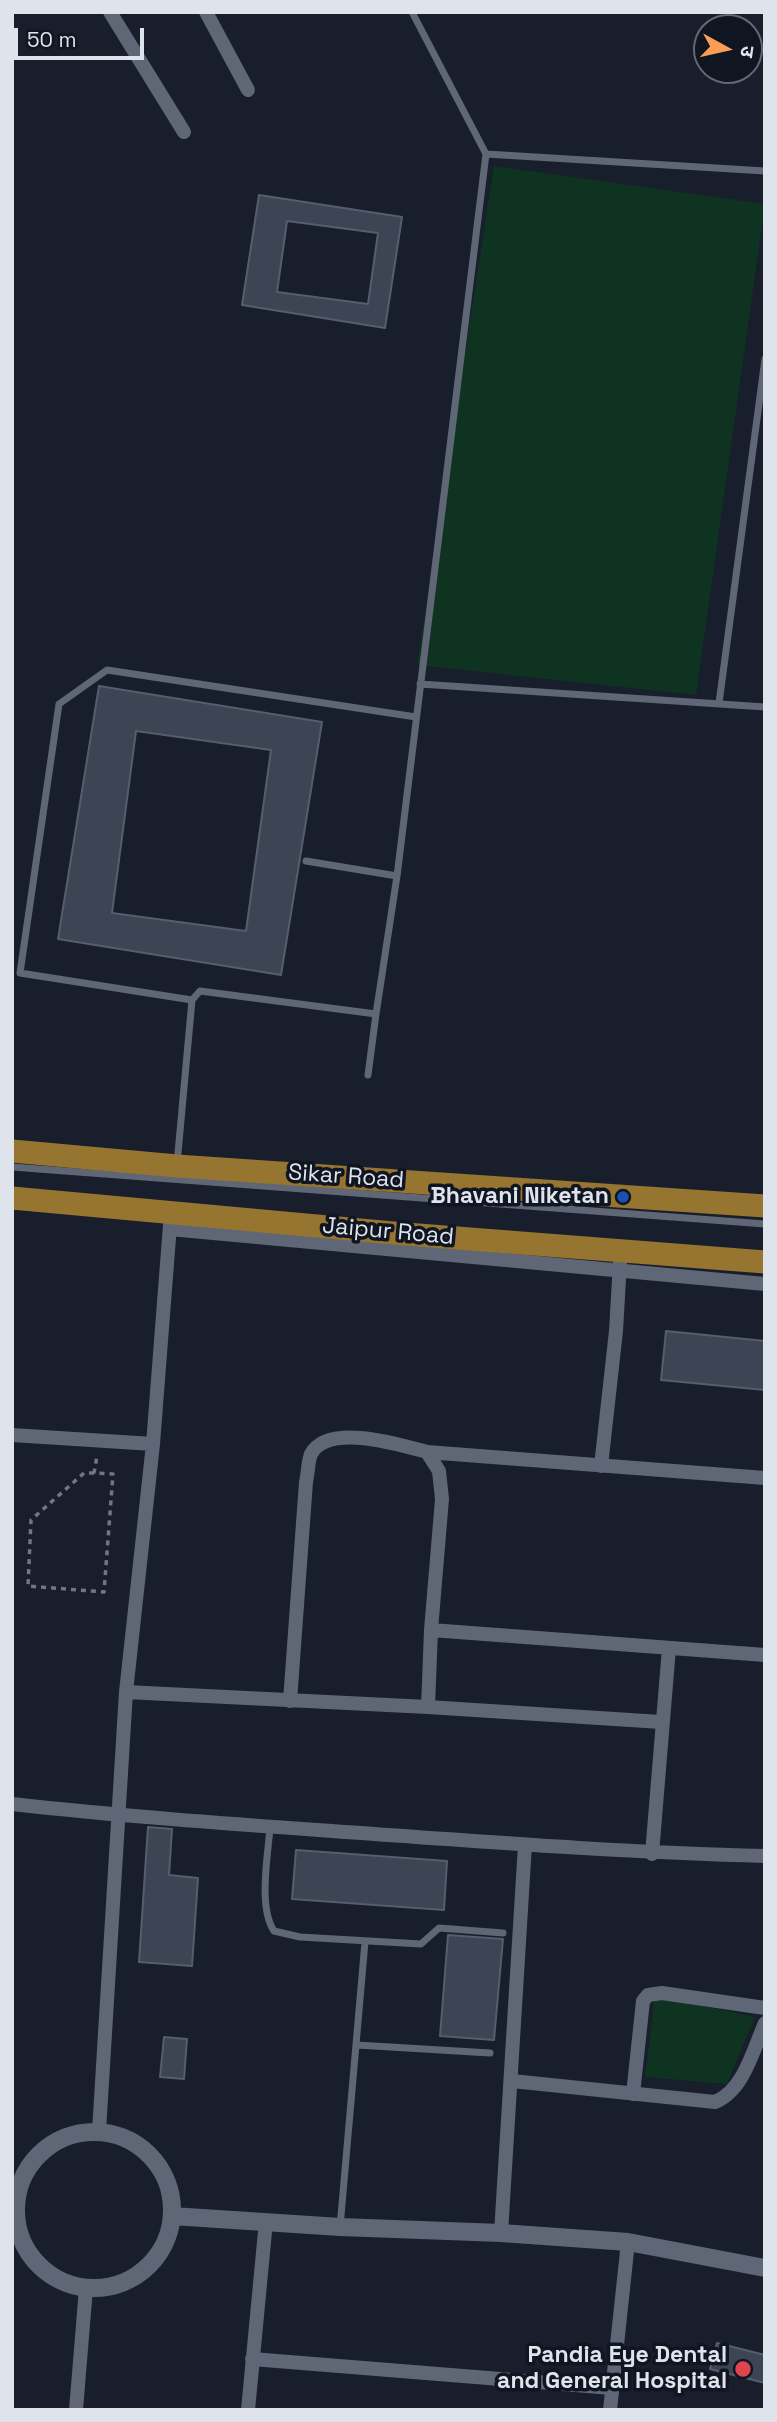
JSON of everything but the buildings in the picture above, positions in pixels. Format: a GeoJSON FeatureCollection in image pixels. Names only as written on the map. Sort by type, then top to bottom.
{"type":"FeatureCollection","features":[{"type":"Feature","properties":{"kind":"main road","name":"Sikar Road"},"geometry":{"type":"LineString","coordinates":[[12,1151],[177,1166],[765,1206]]}},
{"type":"Feature","properties":{"kind":"main road","name":"Jaipur Road"},"geometry":{"type":"LineString","coordinates":[[12,1198],[170,1220],[393,1233],[620,1261],[765,1262]]}},
{"type":"Feature","properties":{"kind":"street"},"geometry":{"type":"LineString","coordinates":[[206,12],[248,90]]}},
{"type":"Feature","properties":{"kind":"street"},"geometry":{"type":"LineString","coordinates":[[114,13],[184,132]]}},
{"type":"Feature","properties":{"kind":"street"},"geometry":{"type":"LineString","coordinates":[[99,2131],[126,1692],[153,1444],[170,1220]]}},
{"type":"Feature","properties":{"kind":"street"},"geometry":{"type":"LineString","coordinates":[[601,1466],[616,1331],[620,1261],[765,1284]]}},
{"type":"Feature","properties":{"kind":"street"},"geometry":{"type":"LineString","coordinates":[[12,1436],[153,1444]]}},
{"type":"Feature","properties":{"kind":"street"},"geometry":{"type":"LineString","coordinates":[[290,1701],[306,1482],[312,1453],[325,1442],[344,1438],[383,1440],[427,1452],[765,1478]]}},
{"type":"Feature","properties":{"kind":"street"},"geometry":{"type":"LineString","coordinates":[[427,1452],[439,1471],[442,1499],[431,1630],[428,1707]]}},
{"type":"Feature","properties":{"kind":"street"},"geometry":{"type":"LineString","coordinates":[[431,1630],[765,1656]]}},
{"type":"Feature","properties":{"kind":"street"},"geometry":{"type":"LineString","coordinates":[[652,1854],[669,1648]]}},
{"type":"Feature","properties":{"kind":"street"},"geometry":{"type":"LineString","coordinates":[[126,1692],[661,1722]]}},
{"type":"Feature","properties":{"kind":"street"},"geometry":{"type":"LineString","coordinates":[[12,1804],[119,1816],[652,1854],[765,1856]]}},
{"type":"Feature","properties":{"kind":"street"},"geometry":{"type":"LineString","coordinates":[[501,2232],[525,1845]]}},
{"type":"Feature","properties":{"kind":"street"},"geometry":{"type":"LineString","coordinates":[[633,2094],[643,2001],[648,1995],[662,1993],[765,2008]]}},
{"type":"Feature","properties":{"kind":"street"},"geometry":{"type":"LineString","coordinates":[[512,2081],[715,2102],[726,2097],[736,2086],[765,2023]]}},
{"type":"Feature","properties":{"kind":"street"},"geometry":{"type":"LineString","coordinates":[[99,2131],[124,2137],[146,2151],[162,2171],[170,2193],[172,2216],[166,2241],[151,2263],[128,2281],[99,2288],[86,2288],[69,2284],[43,2270],[26,2249],[17,2226],[14,2203],[21,2182],[32,2163],[49,2146],[71,2135],[99,2131]]}},
{"type":"Feature","properties":{"kind":"street"},"geometry":{"type":"LineString","coordinates":[[172,2216],[340,2227],[501,2232],[628,2242],[765,2268]]}},
{"type":"Feature","properties":{"kind":"street"},"geometry":{"type":"LineString","coordinates":[[248,2410],[266,2221]]}},
{"type":"Feature","properties":{"kind":"street"},"geometry":{"type":"LineString","coordinates":[[610,2410],[628,2242]]}},
{"type":"Feature","properties":{"kind":"street"},"geometry":{"type":"LineString","coordinates":[[76,2410],[86,2288]]}},
{"type":"Feature","properties":{"kind":"street"},"geometry":{"type":"LineString","coordinates":[[252,2359],[612,2388]]}},
{"type":"Feature","properties":{"kind":"lane"},"geometry":{"type":"LineString","coordinates":[[368,1074],[397,876],[486,154],[412,12]]}},
{"type":"Feature","properties":{"kind":"lane"},"geometry":{"type":"LineString","coordinates":[[486,154],[765,172]]}},
{"type":"Feature","properties":{"kind":"lane"},"geometry":{"type":"LineString","coordinates":[[719,703],[765,359]]}},
{"type":"Feature","properties":{"kind":"lane"},"geometry":{"type":"LineString","coordinates":[[192,1000],[20,973],[59,704],[107,670],[416,717]]}},
{"type":"Feature","properties":{"kind":"lane"},"geometry":{"type":"LineString","coordinates":[[420,684],[765,707]]}},
{"type":"Feature","properties":{"kind":"lane"},"geometry":{"type":"LineString","coordinates":[[306,861],[397,876]]}},
{"type":"Feature","properties":{"kind":"lane"},"geometry":{"type":"LineString","coordinates":[[177,1166],[192,1000],[200,991],[376,1014]]}},
{"type":"Feature","properties":{"kind":"lane"},"geometry":{"type":"LineString","coordinates":[[12,1167],[765,1224]]}},
{"type":"Feature","properties":{"kind":"lane"},"geometry":{"type":"LineString","coordinates":[[270,1827],[267,1921],[274,1931],[300,1937],[421,1944],[439,1928],[503,1933]]}},
{"type":"Feature","properties":{"kind":"lane"},"geometry":{"type":"LineString","coordinates":[[340,2227],[365,1942]]}},
{"type":"Feature","properties":{"kind":"lane"},"geometry":{"type":"LineString","coordinates":[[357,2045],[490,2053]]}},
{"type":"Feature","properties":{"kind":"path"},"geometry":{"type":"LineString","coordinates":[[94,1473],[100,1440]]}},
{"type":"Feature","properties":{"kind":"path"},"geometry":{"type":"LineString","coordinates":[[84,1473],[94,1473],[113,1474],[104,1592],[28,1586],[31,1520],[84,1473]]}},
{"type":"Feature","properties":{"kind":"green space"},"geometry":{"type":"Polygon","coordinates":[[[494,166],[765,204],[696,695],[417,665],[494,166]]]}},
{"type":"Feature","properties":{"kind":"green space"},"geometry":{"type":"Polygon","coordinates":[[[655,1996],[755,2017],[727,2084],[645,2077],[655,1996]]]}},
{"type":"Feature","properties":{"kind":"place","name":"Bhavani Niketan"},"geometry":{"type":"Point","coordinates":[623,1197]}},
{"type":"Feature","properties":{"kind":"place","name":"Pandia Eye Dental and General Hospital"},"geometry":{"type":"Point","coordinates":[743,2369]}}]}
